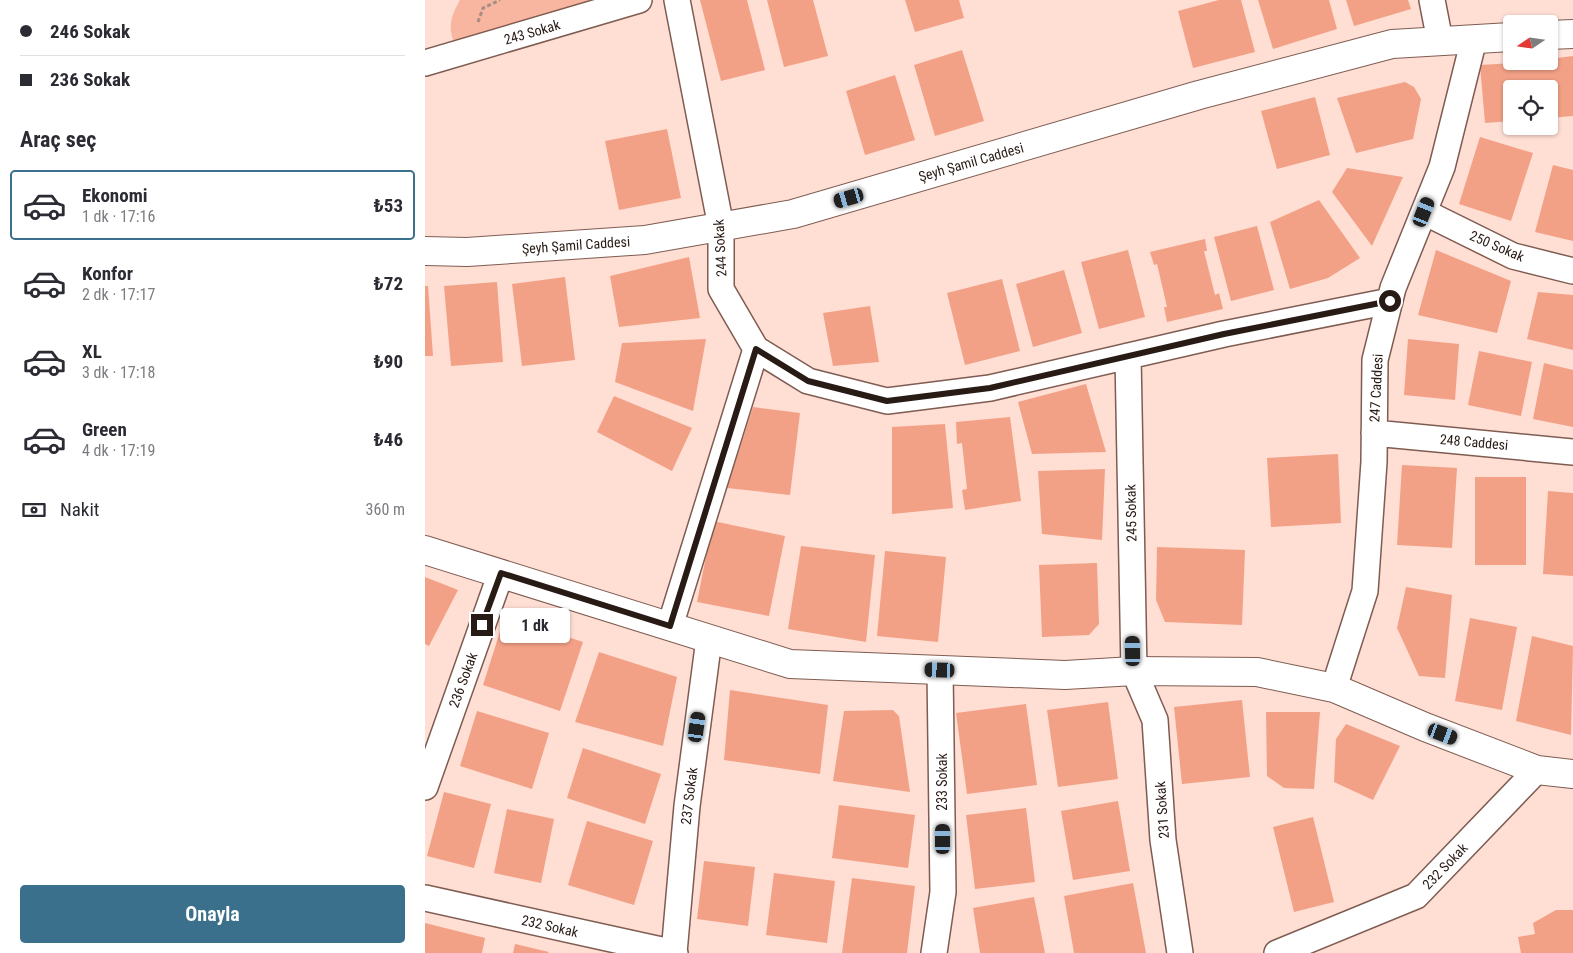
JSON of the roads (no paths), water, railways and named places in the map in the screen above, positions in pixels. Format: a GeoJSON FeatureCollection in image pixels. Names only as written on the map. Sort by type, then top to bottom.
{"type":"FeatureCollection","features":[{"type":"Feature","properties":{"kind":"street","name":"243 Sokak"},"geometry":{"type":"LineString","coordinates":[[425,63],[639,0]]}},
{"type":"Feature","properties":{"kind":"street","name":"244 Sokak"},"geometry":{"type":"LineString","coordinates":[[677,0],[721,227],[721,290],[756,349]]}},
{"type":"Feature","properties":{"kind":"street"},"geometry":{"type":"LineString","coordinates":[[1432,0],[1440,41]]}},
{"type":"Feature","properties":{"kind":"street"},"geometry":{"type":"LineString","coordinates":[[1558,35],[1573,34]]}},
{"type":"Feature","properties":{"kind":"street","name":"Şeyh Şamil Caddesi"},"geometry":{"type":"LineString","coordinates":[[425,251],[467,252],[645,240],[793,214],[1199,95],[1392,44],[1503,37]]}},
{"type":"Feature","properties":{"kind":"street","name":"247 Caddesi"},"geometry":{"type":"LineString","coordinates":[[1334,688],[1365,591],[1374,433],[1375,360],[1390,301],[1442,167],[1475,39]]}},
{"type":"Feature","properties":{"kind":"street","name":"250 Sokak"},"geometry":{"type":"LineString","coordinates":[[1424,212],[1513,256],[1573,271]]}},
{"type":"Feature","properties":{"kind":"street"},"geometry":{"type":"LineString","coordinates":[[670,626],[756,349],[808,381],[887,401],[990,388],[1224,334],[1390,301]]}},
{"type":"Feature","properties":{"kind":"street","name":"245 Sokak"},"geometry":{"type":"LineString","coordinates":[[1128,356],[1134,671]]}},
{"type":"Feature","properties":{"kind":"street","name":"248 Caddesi"},"geometry":{"type":"LineString","coordinates":[[1374,433],[1573,452]]}},
{"type":"Feature","properties":{"kind":"street"},"geometry":{"type":"LineString","coordinates":[[425,550],[789,664],[1065,675],[1134,671],[1257,672],[1334,688],[1425,727],[1537,770],[1573,774]]}},
{"type":"Feature","properties":{"kind":"street","name":"236 Sokak"},"geometry":{"type":"LineString","coordinates":[[425,787],[501,573]]}},
{"type":"Feature","properties":{"kind":"street","name":"237 Sokak"},"geometry":{"type":"LineString","coordinates":[[675,953],[687,806],[709,639]]}},
{"type":"Feature","properties":{"kind":"street","name":"233 Sokak"},"geometry":{"type":"LineString","coordinates":[[934,953],[943,892],[940,670]]}},
{"type":"Feature","properties":{"kind":"street","name":"231 Sokak"},"geometry":{"type":"LineString","coordinates":[[1134,671],[1155,720],[1163,840],[1180,953]]}},
{"type":"Feature","properties":{"kind":"street","name":"232 Sokak"},"geometry":{"type":"LineString","coordinates":[[1277,953],[1416,896],[1537,770]]}},
{"type":"Feature","properties":{"kind":"street","name":"232 Sokak"},"geometry":{"type":"LineString","coordinates":[[425,898],[675,953]]}}]}
